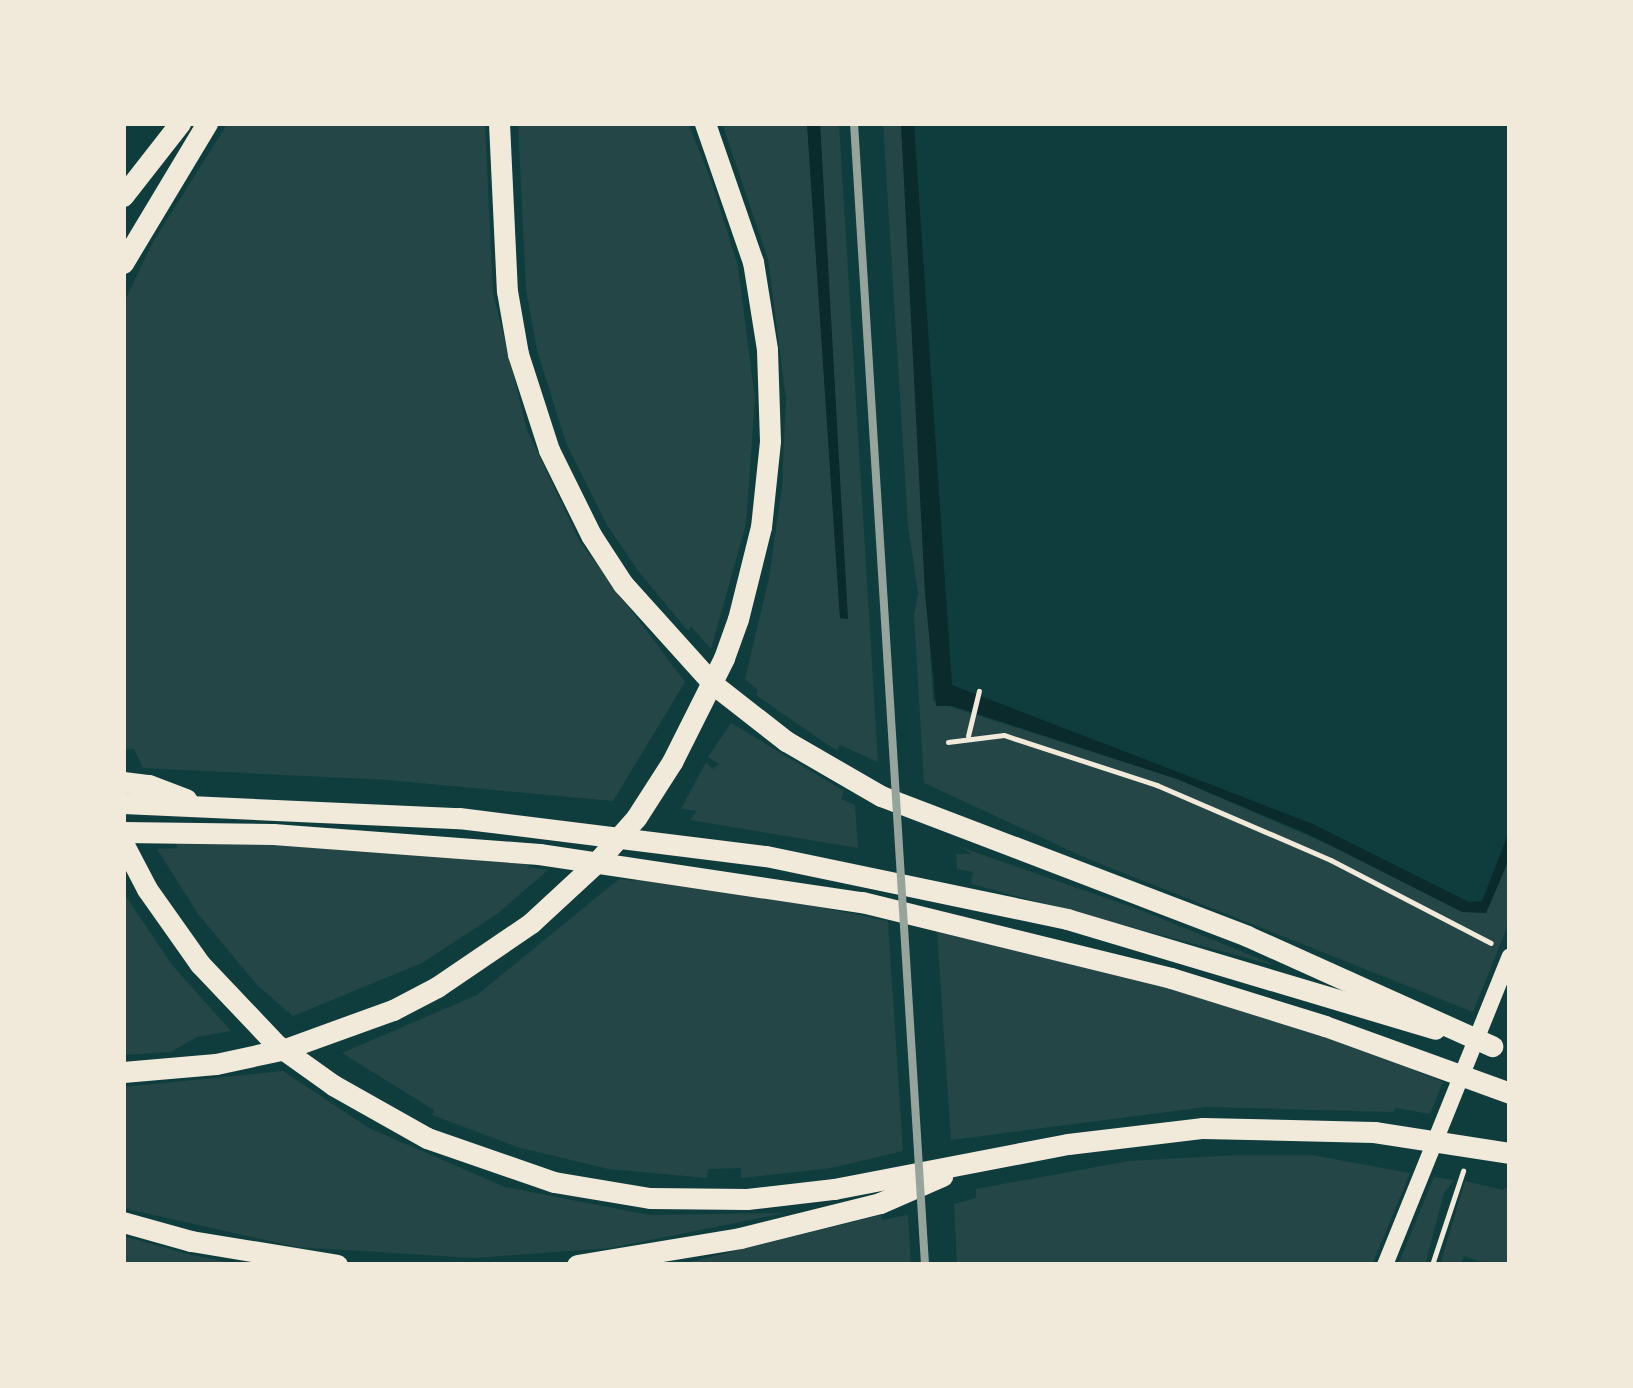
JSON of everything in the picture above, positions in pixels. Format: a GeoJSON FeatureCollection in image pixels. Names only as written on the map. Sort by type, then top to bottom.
{"type":"FeatureCollection","features":[{"type":"Feature","properties":{"kind":"highway"},"geometry":{"type":"LineString","coordinates":[[123,196],[180,123]]}},
{"type":"Feature","properties":{"kind":"highway"},"geometry":{"type":"LineString","coordinates":[[123,263],[207,123]]}},
{"type":"Feature","properties":{"kind":"highway"},"geometry":{"type":"LineString","coordinates":[[499,123],[507,292],[540,426],[599,548],[681,652],[747,712],[854,782],[953,826],[1166,903],[1501,1049]]}},
{"type":"Feature","properties":{"kind":"highway"},"geometry":{"type":"LineString","coordinates":[[123,1072],[240,1060],[393,1010],[454,977],[531,923],[596,863],[648,800],[724,658],[761,527],[771,399],[753,262],[705,123]]}},
{"type":"Feature","properties":{"kind":"highway"},"geometry":{"type":"LineString","coordinates":[[123,782],[200,804],[358,810],[564,828],[860,874],[958,893],[1170,946],[1439,1025]]}},
{"type":"Feature","properties":{"kind":"highway"},"geometry":{"type":"LineString","coordinates":[[123,803],[154,794]]}},
{"type":"Feature","properties":{"kind":"highway"},"geometry":{"type":"LineString","coordinates":[[123,832],[539,854],[862,902],[959,922],[1194,985],[1426,1060],[1510,1093]]}},
{"type":"Feature","properties":{"kind":"highway"},"geometry":{"type":"LineString","coordinates":[[123,843],[147,889],[200,964],[277,1045],[333,1085],[427,1138],[510,1171],[650,1198],[879,1192]]}},
{"type":"Feature","properties":{"kind":"highway"},"geometry":{"type":"LineString","coordinates":[[577,1265],[677,1252],[974,1160],[1111,1137],[1203,1128],[1401,1134],[1507,1152]]}},
{"type":"Feature","properties":{"kind":"highway"},"geometry":{"type":"LineString","coordinates":[[123,1222],[191,1241],[337,1265]]}},
{"type":"Feature","properties":{"kind":"street"},"geometry":{"type":"LineString","coordinates":[[1385,1265],[1510,955]]}},
{"type":"Feature","properties":{"kind":"path"},"geometry":{"type":"LineString","coordinates":[[968,736],[978,693]]}},
{"type":"Feature","properties":{"kind":"path"},"geometry":{"type":"LineString","coordinates":[[948,742],[968,736],[1035,742],[1198,801],[1331,860],[1510,955]]}},
{"type":"Feature","properties":{"kind":"shaded area"},"geometry":{"type":"Polygon","coordinates":[[[228,123],[485,123],[493,293],[527,430],[580,542],[685,682],[613,801],[388,780],[143,768],[134,749],[123,749],[123,304],[154,240],[228,123]]]}},
{"type":"Feature","properties":{"kind":"shaded area"},"geometry":{"type":"Polygon","coordinates":[[[518,123],[688,123],[711,180],[738,266],[755,399],[746,524],[711,649],[691,626],[688,631],[639,572],[607,525],[566,443],[537,350],[526,289],[518,123]]]}},
{"type":"Feature","properties":{"kind":"shaded area"},"geometry":{"type":"Polygon","coordinates":[[[722,123],[807,123],[840,617],[847,619],[820,123],[839,123],[878,762],[840,745],[837,750],[831,747],[756,695],[758,690],[745,679],[769,578],[782,486],[786,399],[768,259],[722,123]]]}},
{"type":"Feature","properties":{"kind":"shaded area"},"geometry":{"type":"Polygon","coordinates":[[[807,123],[820,123],[848,619],[840,618],[807,123]]]}},
{"type":"Feature","properties":{"kind":"shaded area"},"geometry":{"type":"Polygon","coordinates":[[[883,123],[901,123],[933,701],[1177,779],[1486,913],[1510,857],[1510,920],[1473,1012],[1086,858],[924,783],[914,615],[918,594],[908,525],[883,123]]]}},
{"type":"Feature","properties":{"kind":"shaded area"},"geometry":{"type":"Polygon","coordinates":[[[901,123],[914,123],[952,685],[1313,824],[1469,902],[1482,901],[1510,829],[1510,857],[1486,913],[1462,912],[1308,834],[1177,779],[953,706],[936,706],[925,594],[901,123]]]}},
{"type":"Feature","properties":{"kind":"shaded area"},"geometry":{"type":"Polygon","coordinates":[[[731,723],[844,791],[841,799],[855,805],[858,848],[690,820],[697,811],[681,809],[706,762],[713,769],[719,764],[708,757],[731,723]]]}},
{"type":"Feature","properties":{"kind":"shaded area"},"geometry":{"type":"Polygon","coordinates":[[[176,843],[309,845],[531,863],[528,867],[548,870],[497,914],[422,963],[293,1016],[257,985],[198,914],[157,849],[177,848],[176,843]]]}},
{"type":"Feature","properties":{"kind":"shaded area"},"geometry":{"type":"Polygon","coordinates":[[[960,847],[1143,911],[1277,966],[971,884],[973,872],[957,869],[956,854],[972,854],[960,847]]]}},
{"type":"Feature","properties":{"kind":"shaded area"},"geometry":{"type":"Polygon","coordinates":[[[644,872],[888,921],[903,1151],[831,1168],[741,1178],[741,1168],[708,1169],[707,1178],[608,1169],[517,1147],[432,1115],[434,1110],[342,1053],[477,995],[619,879],[635,881],[644,872]]]}},
{"type":"Feature","properties":{"kind":"shaded area"},"geometry":{"type":"Polygon","coordinates":[[[123,892],[172,965],[231,1031],[197,1037],[171,1052],[123,1055],[123,892]]]}},
{"type":"Feature","properties":{"kind":"shaded area"},"geometry":{"type":"Polygon","coordinates":[[[937,931],[1166,984],[1412,1064],[1411,1069],[1443,1082],[1430,1114],[1396,1108],[1393,1112],[1206,1107],[951,1140],[937,931]]]}},
{"type":"Feature","properties":{"kind":"shaded area"},"geometry":{"type":"Polygon","coordinates":[[[283,1071],[369,1128],[505,1187],[649,1215],[785,1213],[610,1248],[474,1258],[296,1247],[123,1208],[123,1087],[283,1071]]]}},
{"type":"Feature","properties":{"kind":"shaded area"},"geometry":{"type":"Polygon","coordinates":[[[1312,1155],[1410,1173],[1372,1265],[957,1265],[954,1204],[976,1198],[976,1189],[1129,1161],[1312,1155]]]}},
{"type":"Feature","properties":{"kind":"shaded area"},"geometry":{"type":"Polygon","coordinates":[[[1434,1177],[1454,1180],[1444,1193],[1425,1265],[1398,1265],[1434,1177]]]}},
{"type":"Feature","properties":{"kind":"shaded area"},"geometry":{"type":"Polygon","coordinates":[[[1465,1181],[1503,1190],[1510,1184],[1510,1265],[1475,1265],[1488,1264],[1464,1256],[1460,1265],[1440,1265],[1465,1181]]]}},
{"type":"Feature","properties":{"kind":"shaded area"},"geometry":{"type":"Polygon","coordinates":[[[881,1215],[882,1220],[908,1215],[911,1265],[678,1265],[881,1215]]]}},
{"type":"Feature","properties":{"kind":"shaded area"},"geometry":{"type":"Polygon","coordinates":[[[123,1236],[188,1254],[242,1265],[123,1265],[123,1236]]]}},
{"type":"Feature","properties":{"kind":"railway"},"geometry":{"type":"LineString","coordinates":[[854,123],[925,1265]]}}]}
